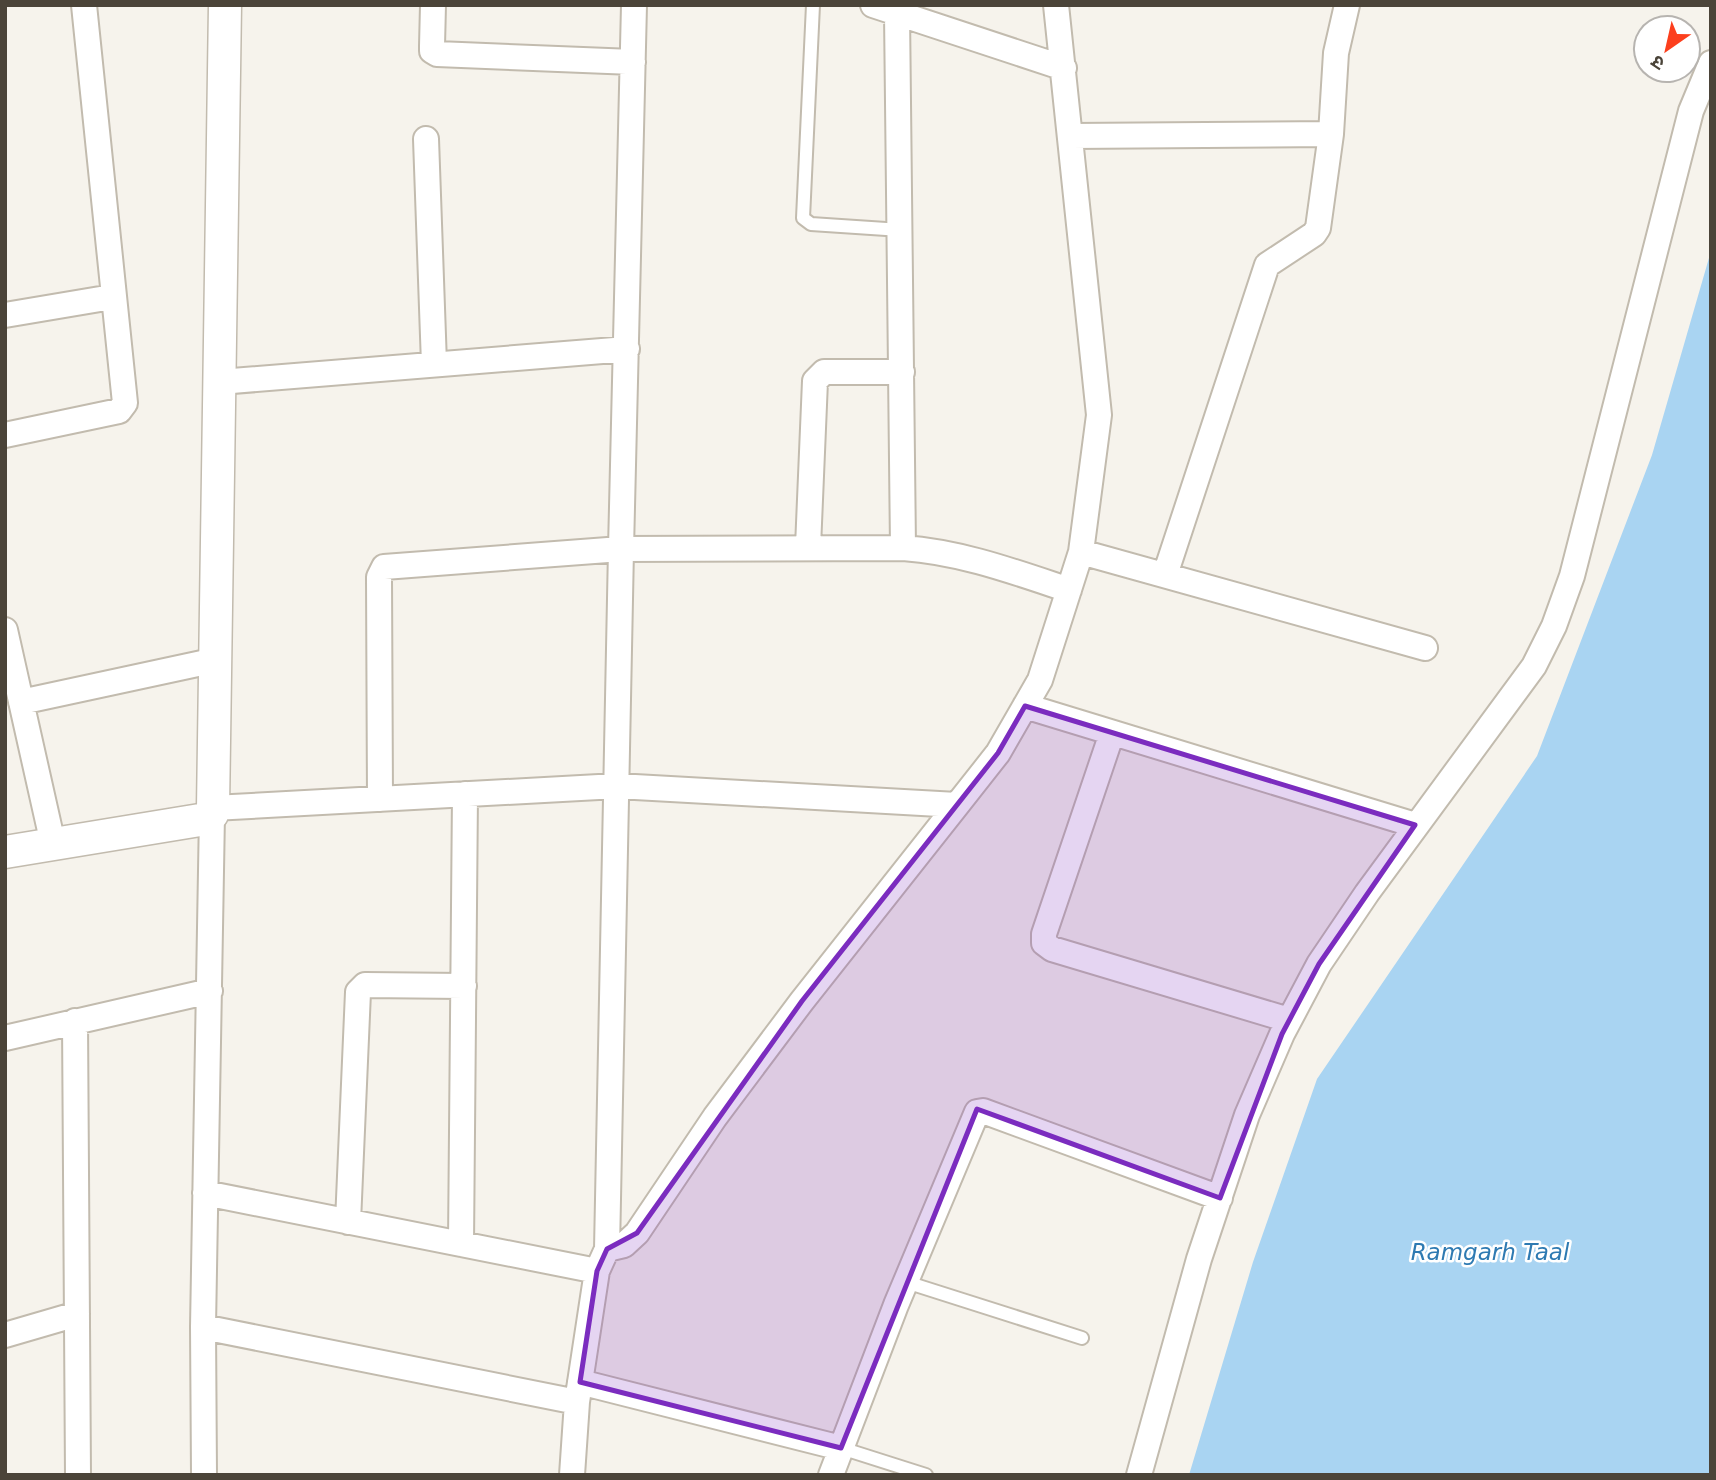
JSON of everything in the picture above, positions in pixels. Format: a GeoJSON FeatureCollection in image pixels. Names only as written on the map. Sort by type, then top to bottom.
{"type":"FeatureCollection","features":[{"type":"Feature","properties":{"kind":"street"},"geometry":{"type":"LineString","coordinates":[[5,435],[123,408],[125,403],[84,5]]}},
{"type":"Feature","properties":{"kind":"street"},"geometry":{"type":"LineString","coordinates":[[204,1475],[203,1327],[225,5]]}},
{"type":"Feature","properties":{"kind":"street"},"geometry":{"type":"LineString","coordinates":[[433,5],[432,51],[437,54],[633,62]]}},
{"type":"Feature","properties":{"kind":"street"},"geometry":{"type":"LineString","coordinates":[[572,1475],[578,1392],[602,1260],[617,786],[634,5]]}},
{"type":"Feature","properties":{"kind":"street"},"geometry":{"type":"LineString","coordinates":[[205,1193],[461,1244],[602,1260],[637,1233],[715,1117],[802,1000],[998,754],[1040,680],[1081,552],[1099,415],[1056,5]]}},
{"type":"Feature","properties":{"kind":"street"},"geometry":{"type":"LineString","coordinates":[[1165,575],[1267,265],[1314,234],[1318,228],[1331,134],[1336,53],[1348,5]]}},
{"type":"Feature","properties":{"kind":"street"},"geometry":{"type":"LineString","coordinates":[[903,548],[901,230],[885,9],[1063,68]]}},
{"type":"Feature","properties":{"kind":"street"},"geometry":{"type":"LineString","coordinates":[[1139,1475],[1199,1259],[1247,1115],[1289,1020],[1319,964],[1415,825],[1534,666],[1554,626],[1572,576],[1692,111],[1711,63]]}},
{"type":"Feature","properties":{"kind":"street"},"geometry":{"type":"LineString","coordinates":[[1071,136],[1331,134]]}},
{"type":"Feature","properties":{"kind":"street"},"geometry":{"type":"LineString","coordinates":[[426,139],[434,364]]}},
{"type":"Feature","properties":{"kind":"street"},"geometry":{"type":"LineString","coordinates":[[5,314],[112,297]]}},
{"type":"Feature","properties":{"kind":"street"},"geometry":{"type":"LineString","coordinates":[[219,382],[627,349]]}},
{"type":"Feature","properties":{"kind":"street"},"geometry":{"type":"LineString","coordinates":[[808,547],[815,381],[824,372],[902,373]]}},
{"type":"Feature","properties":{"kind":"street"},"geometry":{"type":"LineString","coordinates":[[380,799],[379,577],[384,566],[621,549],[903,548],[978,560],[1069,590]]}},
{"type":"Feature","properties":{"kind":"street"},"geometry":{"type":"LineString","coordinates":[[1081,552],[1425,648]]}},
{"type":"Feature","properties":{"kind":"street"},"geometry":{"type":"LineString","coordinates":[[5,630],[53,844]]}},
{"type":"Feature","properties":{"kind":"street"},"geometry":{"type":"LineString","coordinates":[[21,702],[216,660]]}},
{"type":"Feature","properties":{"kind":"street"},"geometry":{"type":"LineString","coordinates":[[1025,706],[1415,825]]}},
{"type":"Feature","properties":{"kind":"street"},"geometry":{"type":"LineString","coordinates":[[1112,733],[1044,934],[1044,943],[1052,949],[1289,1020]]}},
{"type":"Feature","properties":{"kind":"street"},"geometry":{"type":"LineString","coordinates":[[5,852],[205,819],[212,811],[617,786],[957,805]]}},
{"type":"Feature","properties":{"kind":"street"},"geometry":{"type":"LineString","coordinates":[[461,1244],[465,794]]}},
{"type":"Feature","properties":{"kind":"street"},"geometry":{"type":"LineString","coordinates":[[348,1222],[358,992],[365,985],[464,986]]}},
{"type":"Feature","properties":{"kind":"street"},"geometry":{"type":"LineString","coordinates":[[5,1038],[210,991]]}},
{"type":"Feature","properties":{"kind":"street"},"geometry":{"type":"LineString","coordinates":[[75,1021],[78,1475]]}},
{"type":"Feature","properties":{"kind":"street"},"geometry":{"type":"LineString","coordinates":[[831,1475],[906,1282],[977,1112],[983,1111],[1217,1206]]}},
{"type":"Feature","properties":{"kind":"street"},"geometry":{"type":"LineString","coordinates":[[5,1335],[77,1314]]}},
{"type":"Feature","properties":{"kind":"street"},"geometry":{"type":"LineString","coordinates":[[203,1327],[578,1392],[841,1448]]}},
{"type":"Feature","properties":{"kind":"lane"},"geometry":{"type":"LineString","coordinates":[[813,5],[803,218],[811,224],[901,230]]}},
{"type":"Feature","properties":{"kind":"lane"},"geometry":{"type":"LineString","coordinates":[[906,1282],[1082,1338]]}},
{"type":"Feature","properties":{"kind":"lane"},"geometry":{"type":"LineString","coordinates":[[841,1448],[926,1475]]}},
{"type":"Feature","properties":{"kind":"highlighted area"},"geometry":{"type":"Polygon","coordinates":[[[1025,706],[1415,825],[1319,964],[1282,1034],[1220,1198],[977,1109],[841,1448],[580,1382],[597,1271],[607,1249],[637,1233],[802,1001],[998,753],[1025,706]]]}},
{"type":"Feature","properties":{"kind":"water","name":"Ramgarh Taal"},"geometry":{"type":"Polygon","coordinates":[[[1711,251],[1711,1475],[1189,1475],[1253,1262],[1317,1079],[1537,756],[1652,455],[1711,251]]]}}]}
